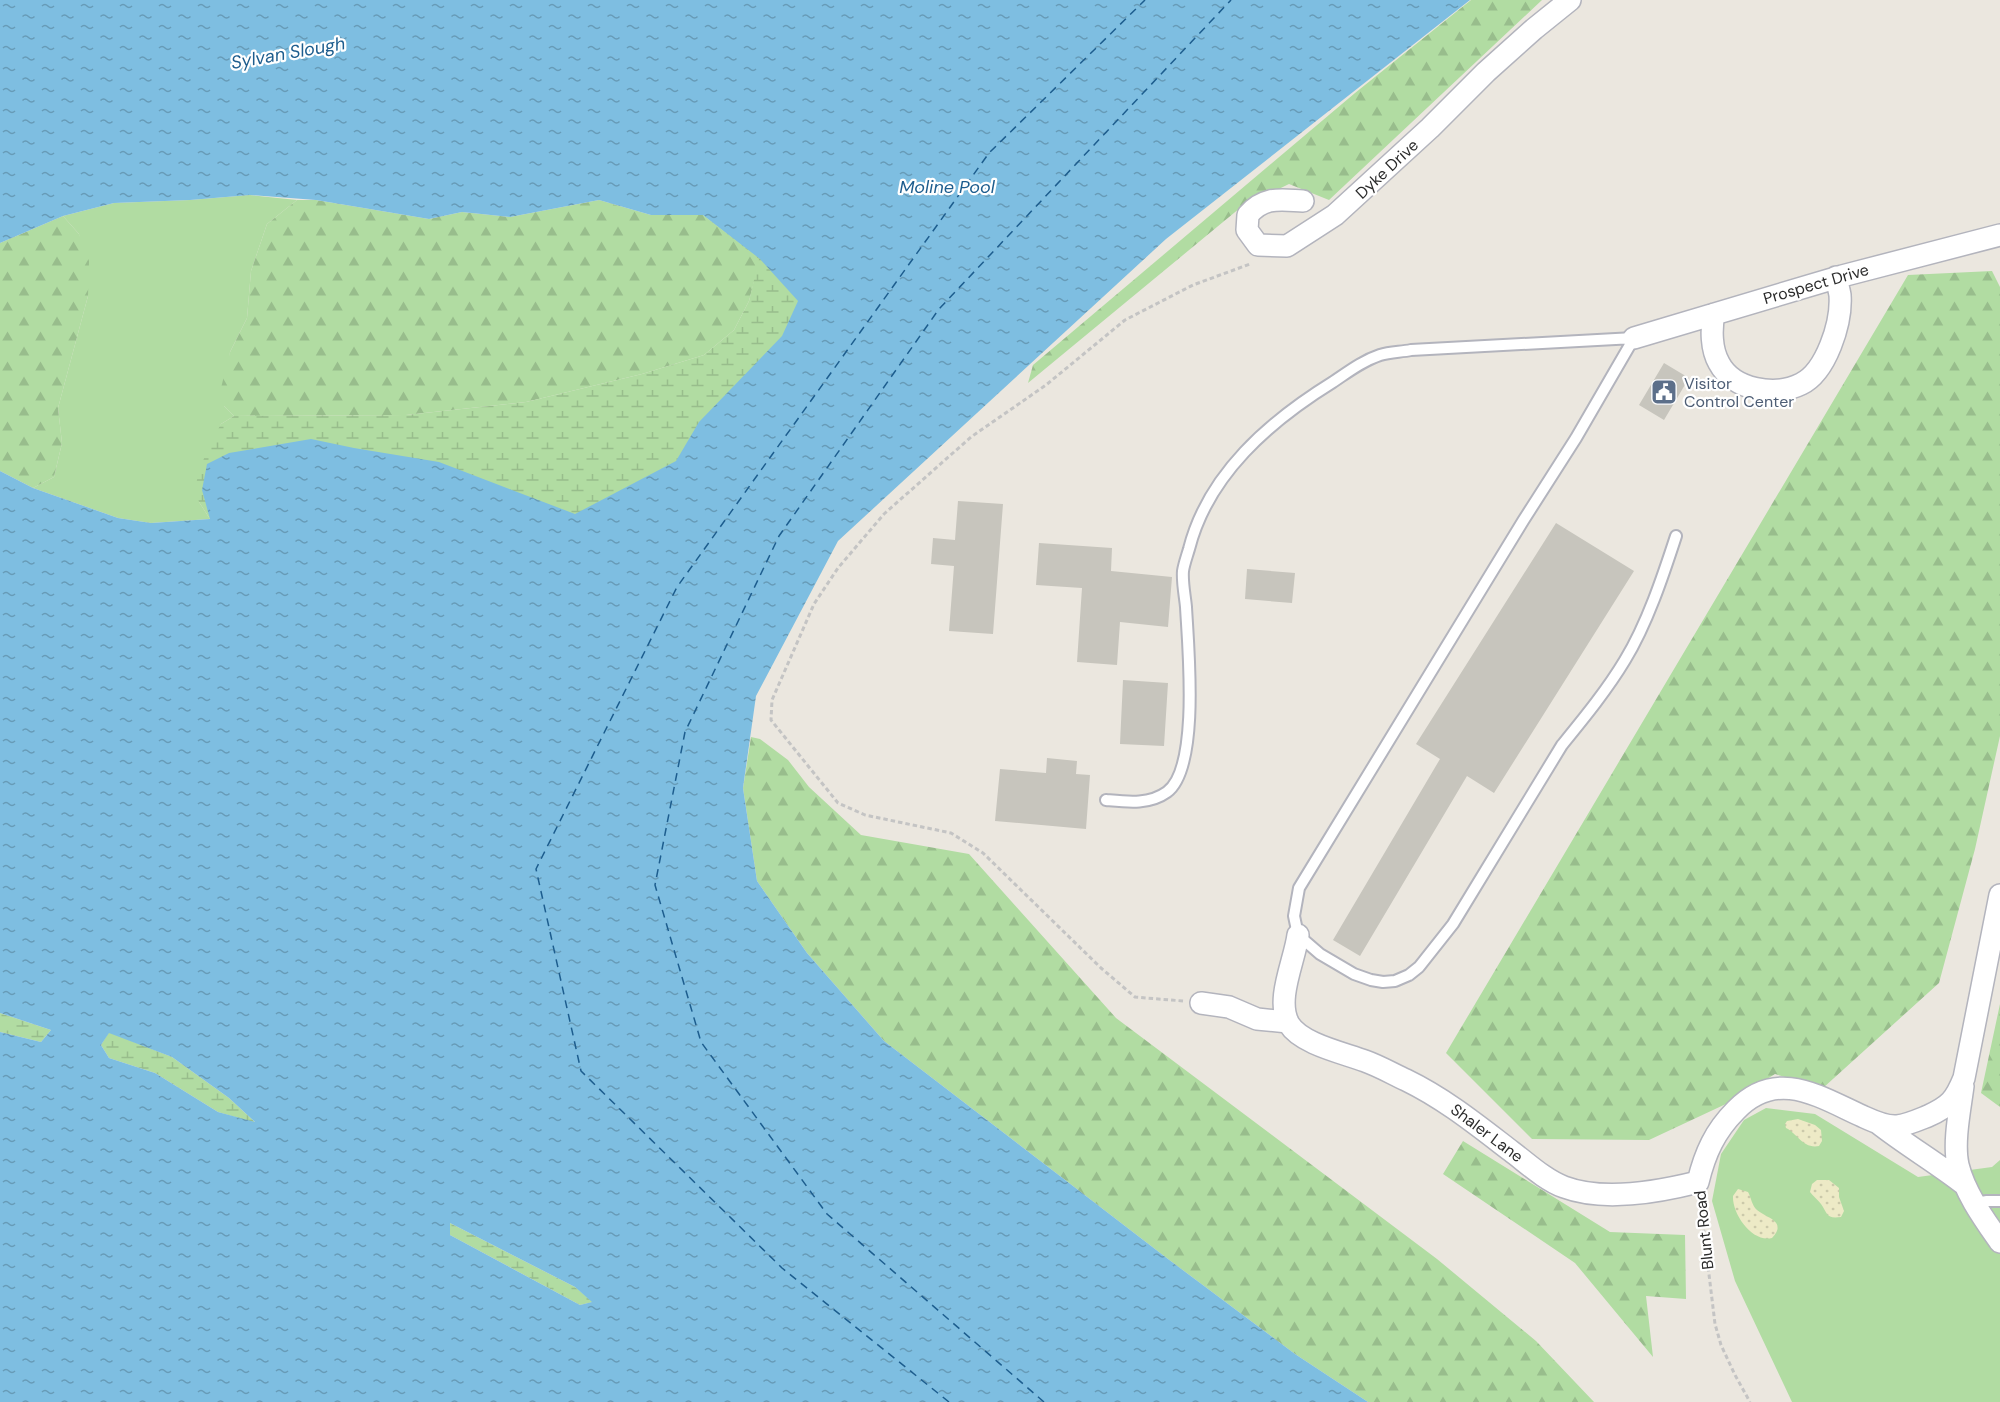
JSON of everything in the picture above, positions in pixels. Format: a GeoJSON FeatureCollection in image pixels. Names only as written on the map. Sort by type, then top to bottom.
{"type":"FeatureCollection","features":[{"type":"Feature","properties":{"kind":"street","name":"Dyke Drive"},"geometry":{"type":"LineString","coordinates":[[1303,201],[1272,200],[1256,206],[1248,215],[1247,230],[1258,245],[1287,246],[1335,215],[1430,128],[1486,72],[1570,0]]}},
{"type":"Feature","properties":{"kind":"street","name":"Prospect Drive"},"geometry":{"type":"LineString","coordinates":[[1634,338],[1995,234]]}},
{"type":"Feature","properties":{"kind":"street"},"geometry":{"type":"LineString","coordinates":[[1714,314],[1711,331],[1718,363],[1728,374],[1737,382],[1756,389],[1786,389],[1802,384],[1818,371],[1827,356],[1838,316],[1840,297],[1836,278]]}},
{"type":"Feature","properties":{"kind":"street","name":"Blunt Road"},"geometry":{"type":"LineString","coordinates":[[1971,1194],[1958,1163],[1959,1116],[1964,1078],[2000,895]]}},
{"type":"Feature","properties":{"kind":"street"},"geometry":{"type":"LineString","coordinates":[[1201,1002],[1229,1007],[1257,1019],[1287,1022],[1284,1002],[1286,984],[1298,935]]}},
{"type":"Feature","properties":{"kind":"street","name":"Shaler Lane"},"geometry":{"type":"LineString","coordinates":[[1287,1022],[1295,1032],[1303,1037],[1368,1062],[1440,1098],[1529,1165],[1563,1187],[1602,1194],[1622,1194],[1698,1182]]}},
{"type":"Feature","properties":{"kind":"street","name":"Blunt Road"},"geometry":{"type":"LineString","coordinates":[[1698,1182],[1711,1141],[1725,1121],[1744,1101],[1769,1088],[1804,1091],[1878,1123],[1896,1126],[1935,1113],[1949,1104],[1957,1095],[1964,1078]]}},
{"type":"Feature","properties":{"kind":"street","name":"Blunt Road"},"geometry":{"type":"LineString","coordinates":[[1878,1123],[1895,1137],[1946,1170],[1971,1194]]}},
{"type":"Feature","properties":{"kind":"street"},"geometry":{"type":"LineString","coordinates":[[1971,1194],[2000,1242]]}},
{"type":"Feature","properties":{"kind":"lane"},"geometry":{"type":"LineString","coordinates":[[1106,800],[1146,801],[1169,791],[1179,778],[1184,764],[1191,681],[1183,571],[1194,530],[1216,485],[1260,436],[1300,402],[1361,363],[1381,354],[1411,350],[1634,338]]}},
{"type":"Feature","properties":{"kind":"lane"},"geometry":{"type":"LineString","coordinates":[[1634,338],[1576,438],[1523,520],[1299,888],[1294,916],[1298,935],[1320,954],[1354,974],[1371,980],[1395,981],[1419,968],[1453,924],[1562,745],[1626,660],[1653,602],[1676,536]]}},
{"type":"Feature","properties":{"kind":"lane"},"geometry":{"type":"LineString","coordinates":[[1971,1194],[1988,1201],[2000,1201]]}},
{"type":"Feature","properties":{"kind":"path"},"geometry":{"type":"LineString","coordinates":[[1201,1002],[1135,997],[1101,968],[983,852],[951,833],[866,815],[838,803],[771,720],[772,700],[814,604],[838,568],[884,514],[971,437],[1046,385],[1125,320],[1193,285],[1252,263]]}},
{"type":"Feature","properties":{"kind":"path","name":"Blunt Road"},"geometry":{"type":"LineString","coordinates":[[1698,1182],[1715,1324],[1721,1345],[1750,1402]]}},
{"type":"Feature","properties":{"kind":"green space"},"geometry":{"type":"Polygon","coordinates":[[[1471,0],[1542,0],[1329,200],[1289,184],[1240,208],[1028,383],[1033,365],[1355,93],[1471,0]]]}},
{"type":"Feature","properties":{"kind":"green space"},"geometry":{"type":"Polygon","coordinates":[[[250,195],[297,200],[267,224],[251,271],[247,318],[230,352],[224,406],[234,416],[221,424],[199,502],[210,519],[151,523],[118,518],[33,488],[54,477],[62,443],[58,408],[88,296],[79,234],[63,216],[114,203],[250,195]]]}},
{"type":"Feature","properties":{"kind":"green space"},"geometry":{"type":"Polygon","coordinates":[[[297,200],[316,200],[429,219],[462,212],[510,217],[599,200],[651,215],[703,215],[760,259],[749,301],[734,330],[704,355],[642,374],[526,402],[406,415],[234,416],[224,406],[221,388],[230,352],[247,318],[251,271],[267,224],[297,200]]]}},
{"type":"Feature","properties":{"kind":"green space"},"geometry":{"type":"Polygon","coordinates":[[[692,201],[820,294],[634,554],[210,519],[199,502],[195,486],[207,449],[221,424],[234,416],[406,415],[526,402],[642,374],[704,355],[734,330],[749,301],[759,259],[703,215],[651,215],[692,201]]]}},
{"type":"Feature","properties":{"kind":"green space"},"geometry":{"type":"Polygon","coordinates":[[[63,216],[79,234],[89,261],[88,296],[58,408],[62,443],[54,477],[33,488],[0,471],[0,243],[63,216]]]}},
{"type":"Feature","properties":{"kind":"green space"},"geometry":{"type":"Polygon","coordinates":[[[1992,271],[2000,287],[2000,736],[1975,849],[1939,983],[1823,1088],[1775,1074],[1728,1103],[1649,1140],[1532,1139],[1446,1053],[1908,275],[1992,271]]]}},
{"type":"Feature","properties":{"kind":"green space"},"geometry":{"type":"Polygon","coordinates":[[[751,737],[760,739],[788,760],[809,787],[861,835],[969,854],[1116,1018],[1437,1259],[1536,1341],[1594,1402],[1368,1402],[1295,1354],[884,1041],[807,953],[757,881],[743,788],[751,737]]]}},
{"type":"Feature","properties":{"kind":"green space"},"geometry":{"type":"Polygon","coordinates":[[[2000,1004],[2000,1107],[1981,1093],[2000,1004]]]}},
{"type":"Feature","properties":{"kind":"green space"},"geometry":{"type":"Polygon","coordinates":[[[0,1013],[51,1030],[41,1042],[0,1032],[0,1013]]]}},
{"type":"Feature","properties":{"kind":"green space"},"geometry":{"type":"Polygon","coordinates":[[[109,1032],[172,1057],[229,1098],[256,1123],[218,1112],[155,1073],[109,1058],[101,1045],[109,1032]]]}},
{"type":"Feature","properties":{"kind":"green space"},"geometry":{"type":"Polygon","coordinates":[[[1766,1108],[1815,1114],[1918,1177],[1992,1167],[2000,1160],[2000,1402],[1792,1402],[1735,1281],[1712,1201],[1721,1154],[1744,1120],[1766,1108]]]}},
{"type":"Feature","properties":{"kind":"green space"},"geometry":{"type":"Polygon","coordinates":[[[1463,1141],[1610,1232],[1685,1235],[1686,1299],[1646,1296],[1653,1357],[1575,1263],[1443,1174],[1463,1141]]]}},
{"type":"Feature","properties":{"kind":"green space"},"geometry":{"type":"Polygon","coordinates":[[[450,1223],[575,1287],[593,1302],[580,1305],[450,1235],[450,1223]]]}},
{"type":"Feature","properties":{"kind":"sand"},"geometry":{"type":"Polygon","coordinates":[[[1798,1119],[1815,1125],[1821,1130],[1822,1141],[1819,1146],[1805,1143],[1786,1128],[1787,1121],[1798,1119]]]}},
{"type":"Feature","properties":{"kind":"sand"},"geometry":{"type":"Polygon","coordinates":[[[1817,1180],[1829,1180],[1839,1188],[1839,1197],[1844,1211],[1841,1217],[1828,1215],[1810,1192],[1812,1184],[1817,1180]]]}},
{"type":"Feature","properties":{"kind":"sand"},"geometry":{"type":"Polygon","coordinates":[[[1738,1189],[1748,1192],[1755,1208],[1777,1224],[1778,1228],[1772,1238],[1757,1236],[1740,1219],[1733,1196],[1738,1189]]]}},
{"type":"Feature","properties":{"kind":"water"},"geometry":{"type":"Polygon","coordinates":[[[0,0],[1470,0],[1166,239],[838,541],[756,696],[743,788],[757,881],[807,953],[884,1041],[1295,1354],[1368,1402],[0,1402],[0,1032],[41,1042],[51,1030],[0,1013],[0,471],[33,488],[118,518],[151,523],[210,519],[202,490],[207,464],[229,453],[311,439],[439,462],[575,514],[676,461],[699,422],[782,336],[798,301],[760,259],[703,215],[651,215],[599,200],[510,217],[462,212],[429,219],[316,200],[250,195],[114,203],[63,216],[0,243],[0,0]],[[109,1033],[101,1045],[109,1058],[155,1073],[218,1112],[255,1122],[229,1098],[172,1057],[109,1033]],[[450,1223],[450,1235],[580,1305],[592,1302],[575,1287],[450,1223]]]}},
{"type":"Feature","properties":{"kind":"building","name":"Visitor Control Center"},"geometry":{"type":"Polygon","coordinates":[[[1664,363],[1689,378],[1664,420],[1639,405],[1664,363]]]}},
{"type":"Feature","properties":{"kind":"building"},"geometry":{"type":"Polygon","coordinates":[[[958,501],[1003,504],[993,634],[949,631],[954,566],[931,564],[933,538],[955,540],[958,501]]]}},
{"type":"Feature","properties":{"kind":"building"},"geometry":{"type":"Polygon","coordinates":[[[1556,523],[1634,571],[1494,793],[1467,776],[1360,956],[1333,940],[1440,759],[1416,744],[1556,523]]]}},
{"type":"Feature","properties":{"kind":"building"},"geometry":{"type":"Polygon","coordinates":[[[1039,543],[1112,548],[1111,571],[1172,577],[1168,627],[1120,622],[1117,665],[1077,662],[1082,588],[1036,585],[1039,543]]]}},
{"type":"Feature","properties":{"kind":"building"},"geometry":{"type":"Polygon","coordinates":[[[1247,569],[1295,573],[1292,603],[1245,599],[1247,569]]]}},
{"type":"Feature","properties":{"kind":"building"},"geometry":{"type":"Polygon","coordinates":[[[1123,680],[1168,683],[1164,746],[1120,744],[1123,680]]]}},
{"type":"Feature","properties":{"kind":"building"},"geometry":{"type":"Polygon","coordinates":[[[1047,758],[1077,761],[1076,774],[1090,775],[1086,829],[995,821],[1000,769],[1046,773],[1047,758]]]}},
{"type":"Feature","properties":{"kind":"ferry route"},"geometry":{"type":"LineString","coordinates":[[949,1402],[782,1268],[581,1071],[536,869],[677,587],[989,153],[1145,0]]}},
{"type":"Feature","properties":{"kind":"ferry route"},"geometry":{"type":"LineString","coordinates":[[1044,1402],[827,1214],[701,1042],[655,885],[685,732],[779,536],[939,309],[1231,0]]}},
{"type":"Feature","properties":{"kind":"place","name":"Visitor Control Center"},"geometry":{"type":"Point","coordinates":[1664,392]}},
{"type":"Feature","properties":{"kind":"water label","name":"Sylvan Slough"},"geometry":{"type":"Point","coordinates":[288,53]}},
{"type":"Feature","properties":{"kind":"water label","name":"Moline Pool"},"geometry":{"type":"Point","coordinates":[947,187]}}]}
